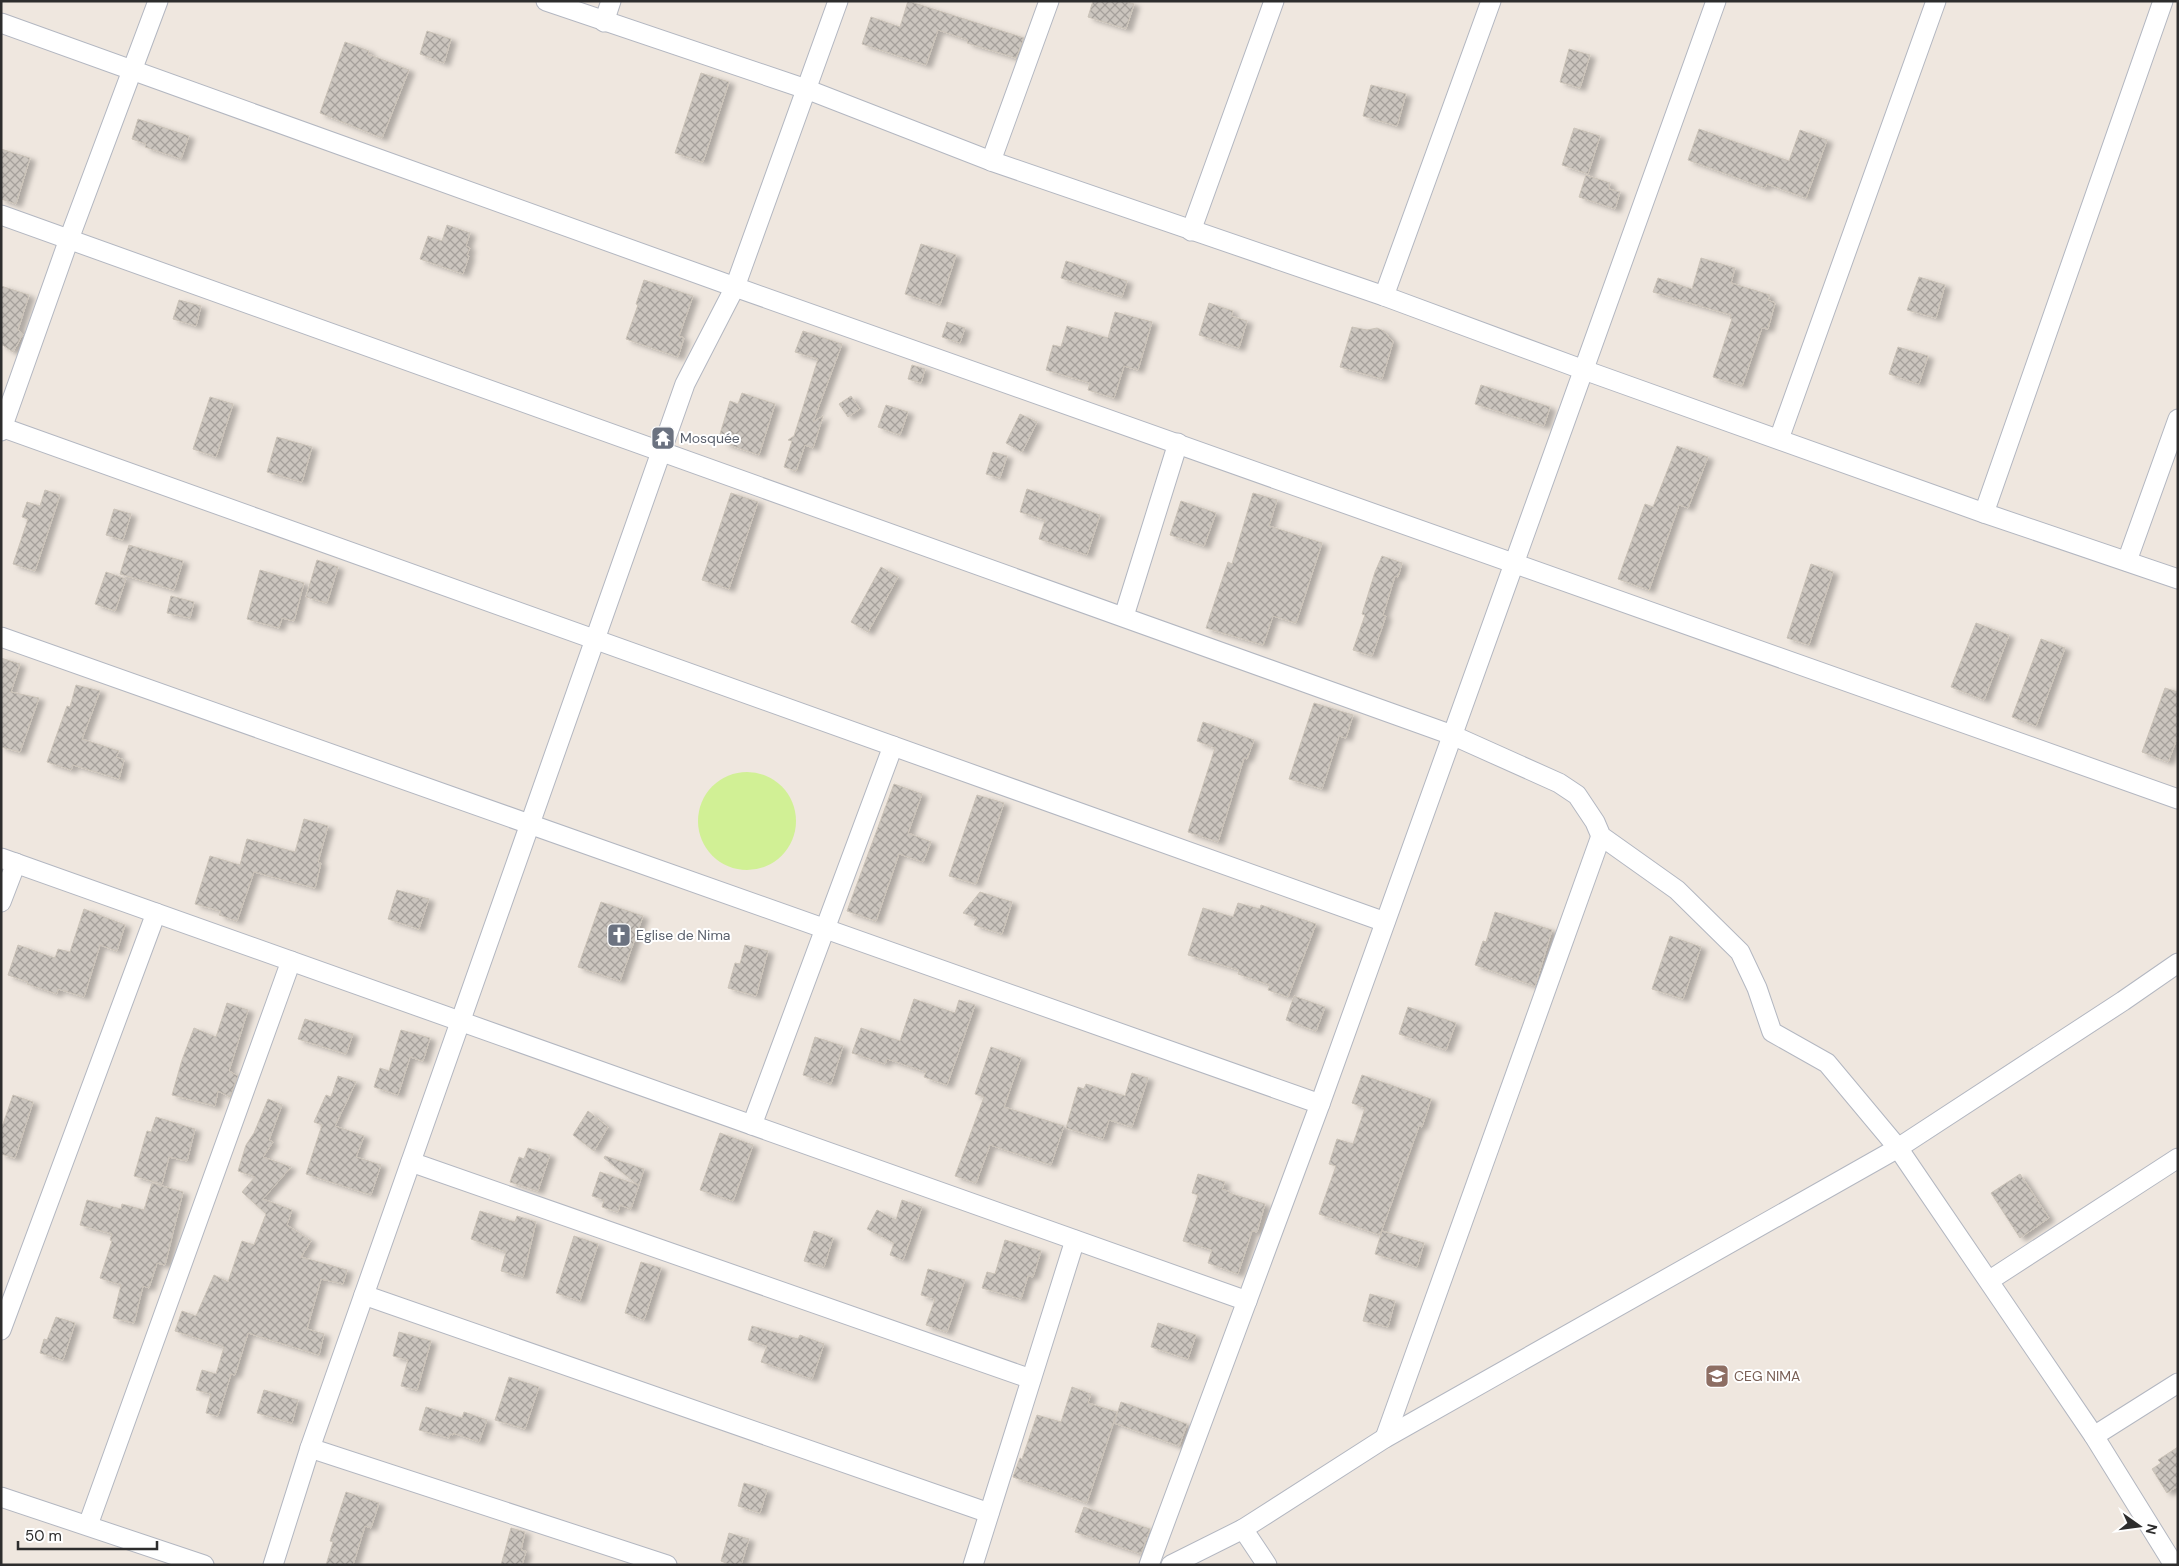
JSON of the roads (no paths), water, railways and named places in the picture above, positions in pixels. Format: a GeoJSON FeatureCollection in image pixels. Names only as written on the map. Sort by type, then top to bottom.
{"type":"FeatureCollection","features":[{"type":"Feature","properties":{"kind":"street"},"geometry":{"type":"LineString","coordinates":[[158,1],[68,239],[2,428],[1385,922]]}},
{"type":"Feature","properties":{"kind":"street"},"geometry":{"type":"LineString","coordinates":[[546,1],[604,22],[806,88],[991,161],[1384,296],[1584,370],[1984,513],[2178,579]]}},
{"type":"Feature","properties":{"kind":"street"},"geometry":{"type":"LineString","coordinates":[[604,22],[611,1]]}},
{"type":"Feature","properties":{"kind":"street"},"geometry":{"type":"LineString","coordinates":[[273,1565],[310,1448],[685,384],[735,287],[838,1]]}},
{"type":"Feature","properties":{"kind":"street"},"geometry":{"type":"LineString","coordinates":[[991,161],[1048,1]]}},
{"type":"Feature","properties":{"kind":"street"},"geometry":{"type":"LineString","coordinates":[[1191,231],[1274,1]]}},
{"type":"Feature","properties":{"kind":"street"},"geometry":{"type":"LineString","coordinates":[[1384,296],[1491,1]]}},
{"type":"Feature","properties":{"kind":"street"},"geometry":{"type":"LineString","coordinates":[[1149,1565],[1320,1104],[1716,1]]}},
{"type":"Feature","properties":{"kind":"street"},"geometry":{"type":"LineString","coordinates":[[1779,439],[1936,1]]}},
{"type":"Feature","properties":{"kind":"street"},"geometry":{"type":"LineString","coordinates":[[1984,513],[2163,1]]}},
{"type":"Feature","properties":{"kind":"street"},"geometry":{"type":"LineString","coordinates":[[1,23],[735,287],[2178,799]]}},
{"type":"Feature","properties":{"kind":"street"},"geometry":{"type":"LineString","coordinates":[[1,215],[1452,735],[1559,782],[1577,796],[1595,822],[1600,836],[1677,890],[1740,952],[1757,988],[1772,1032],[1827,1063],[1898,1148],[1990,1280],[2094,1436],[2174,1565]]}},
{"type":"Feature","properties":{"kind":"street"},"geometry":{"type":"LineString","coordinates":[[2127,561],[2178,419]]}},
{"type":"Feature","properties":{"kind":"street"},"geometry":{"type":"LineString","coordinates":[[1124,616],[1178,443]]}},
{"type":"Feature","properties":{"kind":"street"},"geometry":{"type":"LineString","coordinates":[[1,638],[1320,1104]]}},
{"type":"Feature","properties":{"kind":"street"},"geometry":{"type":"LineString","coordinates":[[752,1125],[893,746]]}},
{"type":"Feature","properties":{"kind":"street"},"geometry":{"type":"LineString","coordinates":[[1385,1438],[1600,836]]}},
{"type":"Feature","properties":{"kind":"street"},"geometry":{"type":"LineString","coordinates":[[1,902],[8,860],[1246,1301]]}},
{"type":"Feature","properties":{"kind":"street"},"geometry":{"type":"LineString","coordinates":[[1,1330],[156,913]]}},
{"type":"Feature","properties":{"kind":"street"},"geometry":{"type":"LineString","coordinates":[[88,1526],[291,961]]}},
{"type":"Feature","properties":{"kind":"street"},"geometry":{"type":"LineString","coordinates":[[1171,1565],[1243,1529],[1385,1438],[1898,1148],[2115,1007],[2178,963]]}},
{"type":"Feature","properties":{"kind":"street"},"geometry":{"type":"LineString","coordinates":[[1990,1280],[2178,1158]]}},
{"type":"Feature","properties":{"kind":"street"},"geometry":{"type":"LineString","coordinates":[[411,1162],[1031,1378]]}},
{"type":"Feature","properties":{"kind":"street"},"geometry":{"type":"LineString","coordinates":[[973,1565],[1075,1240]]}},
{"type":"Feature","properties":{"kind":"street"},"geometry":{"type":"LineString","coordinates":[[364,1295],[989,1513]]}},
{"type":"Feature","properties":{"kind":"street"},"geometry":{"type":"LineString","coordinates":[[2094,1436],[2178,1383]]}},
{"type":"Feature","properties":{"kind":"street"},"geometry":{"type":"LineString","coordinates":[[310,1448],[667,1565]]}},
{"type":"Feature","properties":{"kind":"street"},"geometry":{"type":"LineString","coordinates":[[1,1497],[204,1565]]}},
{"type":"Feature","properties":{"kind":"street"},"geometry":{"type":"LineString","coordinates":[[1243,1529],[1267,1565]]}},
{"type":"Feature","properties":{"kind":"place","name":"Mosquée"},"geometry":{"type":"Point","coordinates":[663,438]}},
{"type":"Feature","properties":{"kind":"place","name":"Eglise de Nima"},"geometry":{"type":"Point","coordinates":[619,935]}},
{"type":"Feature","properties":{"kind":"place","name":"CEG NIMA"},"geometry":{"type":"Point","coordinates":[1717,1376]}}]}
